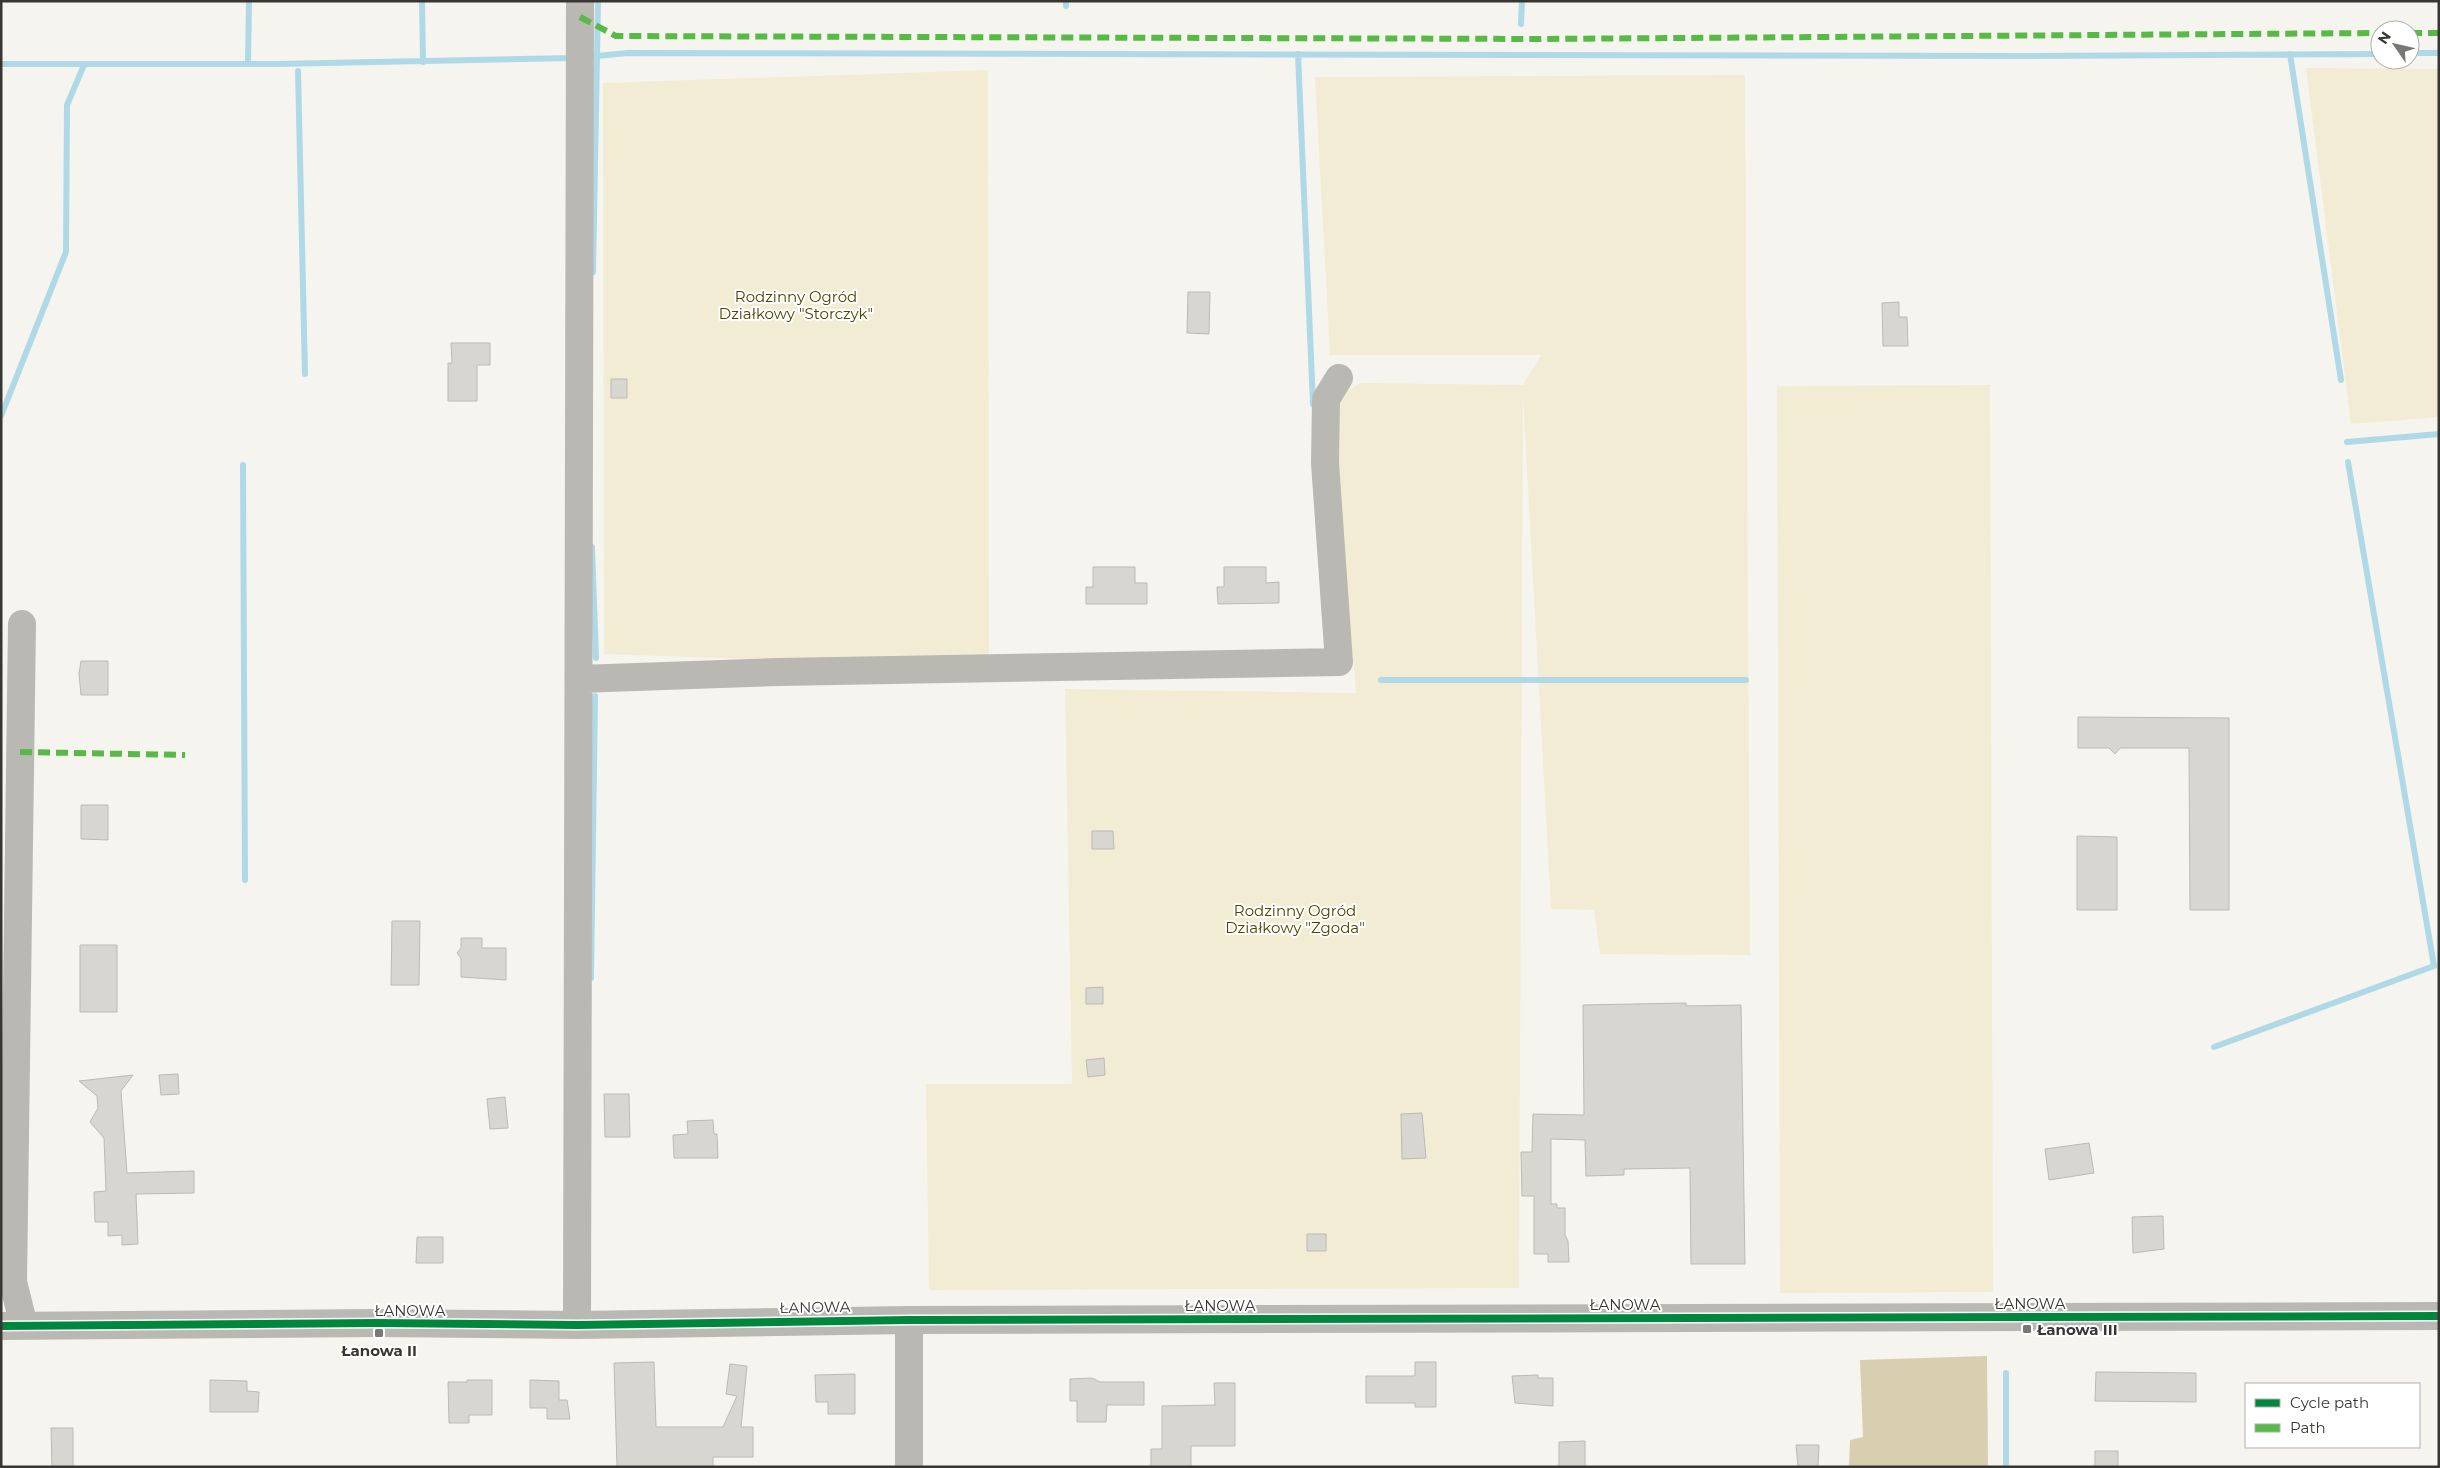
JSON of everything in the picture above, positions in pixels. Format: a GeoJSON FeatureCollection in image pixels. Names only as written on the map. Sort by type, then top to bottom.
{"type":"FeatureCollection","features":[{"type":"Feature","properties":{"kind":"street"},"geometry":{"type":"LineString","coordinates":[[578,1325],[580,1]]}},
{"type":"Feature","properties":{"kind":"street"},"geometry":{"type":"LineString","coordinates":[[580,679],[788,672],[1339,662],[1325,463],[1326,399],[1339,378]]}},
{"type":"Feature","properties":{"kind":"street"},"geometry":{"type":"LineString","coordinates":[[12,1326],[22,624]]}},
{"type":"Feature","properties":{"kind":"street","name":"ŁANOWA"},"geometry":{"type":"LineString","coordinates":[[12,1326],[378,1323],[578,1325],[909,1320],[2439,1316]]}},
{"type":"Feature","properties":{"kind":"street"},"geometry":{"type":"LineString","coordinates":[[909,1320],[909,1467]]}},
{"type":"Feature","properties":{"kind":"green space"},"geometry":{"type":"Polygon","coordinates":[[[2306,68],[2370,68],[2370,70],[2439,69],[2439,417],[2351,424],[2306,68]]]}},
{"type":"Feature","properties":{"kind":"green space","name":"Rodzinny Ogród Działkowy \"Storczyk\""},"geometry":{"type":"Polygon","coordinates":[[[988,70],[989,667],[604,654],[603,83],[988,70]]]}},
{"type":"Feature","properties":{"kind":"green space","name":"Rodzinny Ogród Działkowy \"Zgoda\""},"geometry":{"type":"Polygon","coordinates":[[[1745,75],[1750,955],[1600,954],[1594,910],[1551,909],[1523,397],[1519,1288],[929,1290],[926,1084],[1072,1084],[1065,689],[1356,693],[1331,402],[1360,383],[1523,385],[1541,355],[1330,355],[1315,77],[1745,75]]]}},
{"type":"Feature","properties":{"kind":"green space"},"geometry":{"type":"Polygon","coordinates":[[[1990,385],[1993,1292],[1780,1293],[1777,386],[1990,385]]]}},
{"type":"Feature","properties":{"kind":"shaded area"},"geometry":{"type":"Polygon","coordinates":[[[1987,1356],[1988,1467],[1849,1467],[1850,1440],[1863,1437],[1860,1360],[1987,1356]]]}},
{"type":"Feature","properties":{"kind":"building"},"geometry":{"type":"Polygon","coordinates":[[[1188,292],[1210,292],[1209,334],[1187,333],[1188,292]]]}},
{"type":"Feature","properties":{"kind":"building"},"geometry":{"type":"Polygon","coordinates":[[[1899,302],[1899,317],[1907,317],[1908,346],[1883,346],[1882,303],[1899,302]]]}},
{"type":"Feature","properties":{"kind":"building"},"geometry":{"type":"Polygon","coordinates":[[[451,343],[490,343],[490,365],[477,365],[477,401],[448,401],[448,363],[452,363],[451,343]]]}},
{"type":"Feature","properties":{"kind":"building"},"geometry":{"type":"Polygon","coordinates":[[[611,379],[627,379],[627,398],[611,398],[611,379]]]}},
{"type":"Feature","properties":{"kind":"building"},"geometry":{"type":"Polygon","coordinates":[[[1093,567],[1135,567],[1135,583],[1147,583],[1147,604],[1086,604],[1086,587],[1093,587],[1093,567]]]}},
{"type":"Feature","properties":{"kind":"building"},"geometry":{"type":"Polygon","coordinates":[[[1224,567],[1266,567],[1266,583],[1279,582],[1279,603],[1218,604],[1217,587],[1224,587],[1224,567]]]}},
{"type":"Feature","properties":{"kind":"building"},"geometry":{"type":"Polygon","coordinates":[[[81,661],[108,661],[108,695],[81,695],[79,674],[81,661]]]}},
{"type":"Feature","properties":{"kind":"building"},"geometry":{"type":"Polygon","coordinates":[[[2078,717],[2229,718],[2229,910],[2190,910],[2189,748],[2120,748],[2115,754],[2109,748],[2078,748],[2078,717]]]}},
{"type":"Feature","properties":{"kind":"building"},"geometry":{"type":"Polygon","coordinates":[[[81,805],[108,805],[108,840],[81,839],[81,805]]]}},
{"type":"Feature","properties":{"kind":"building"},"geometry":{"type":"Polygon","coordinates":[[[1092,831],[1113,831],[1114,849],[1092,849],[1092,831]]]}},
{"type":"Feature","properties":{"kind":"building"},"geometry":{"type":"Polygon","coordinates":[[[2077,836],[2117,837],[2117,910],[2077,910],[2077,836]]]}},
{"type":"Feature","properties":{"kind":"building"},"geometry":{"type":"Polygon","coordinates":[[[392,921],[420,921],[419,985],[391,985],[392,921]]]}},
{"type":"Feature","properties":{"kind":"building"},"geometry":{"type":"Polygon","coordinates":[[[461,938],[482,938],[482,948],[506,948],[506,980],[461,977],[461,958],[457,953],[461,948],[461,938]]]}},
{"type":"Feature","properties":{"kind":"building"},"geometry":{"type":"Polygon","coordinates":[[[80,945],[117,945],[117,1012],[80,1012],[80,945]]]}},
{"type":"Feature","properties":{"kind":"building"},"geometry":{"type":"Polygon","coordinates":[[[1103,987],[1103,1004],[1086,1004],[1086,988],[1103,987]]]}},
{"type":"Feature","properties":{"kind":"building"},"geometry":{"type":"Polygon","coordinates":[[[1686,1003],[1686,1006],[1741,1005],[1745,1264],[1691,1264],[1690,1168],[1624,1169],[1624,1175],[1586,1176],[1585,1140],[1551,1139],[1551,1204],[1557,1204],[1557,1208],[1565,1208],[1565,1235],[1568,1241],[1569,1262],[1548,1262],[1548,1254],[1534,1254],[1534,1196],[1522,1196],[1521,1152],[1532,1152],[1533,1114],[1584,1115],[1583,1005],[1686,1003]]]}},
{"type":"Feature","properties":{"kind":"building"},"geometry":{"type":"Polygon","coordinates":[[[1104,1058],[1105,1075],[1088,1077],[1086,1060],[1104,1058]]]}},
{"type":"Feature","properties":{"kind":"building"},"geometry":{"type":"Polygon","coordinates":[[[178,1074],[179,1094],[161,1095],[159,1075],[178,1074]]]}},
{"type":"Feature","properties":{"kind":"building"},"geometry":{"type":"Polygon","coordinates":[[[133,1075],[121,1091],[127,1173],[194,1171],[194,1193],[136,1194],[138,1244],[122,1245],[122,1235],[108,1236],[108,1222],[95,1222],[94,1192],[106,1191],[104,1138],[90,1122],[98,1108],[97,1096],[79,1081],[133,1075]]]}},
{"type":"Feature","properties":{"kind":"building"},"geometry":{"type":"Polygon","coordinates":[[[604,1094],[629,1094],[630,1137],[605,1137],[604,1094]]]}},
{"type":"Feature","properties":{"kind":"building"},"geometry":{"type":"Polygon","coordinates":[[[505,1097],[508,1128],[490,1129],[487,1099],[505,1097]]]}},
{"type":"Feature","properties":{"kind":"building"},"geometry":{"type":"Polygon","coordinates":[[[1422,1113],[1426,1158],[1402,1159],[1401,1114],[1422,1113]]]}},
{"type":"Feature","properties":{"kind":"building"},"geometry":{"type":"Polygon","coordinates":[[[713,1120],[714,1134],[717,1134],[718,1158],[674,1158],[673,1135],[688,1134],[687,1121],[713,1120]]]}},
{"type":"Feature","properties":{"kind":"building"},"geometry":{"type":"Polygon","coordinates":[[[2089,1143],[2094,1173],[2049,1180],[2045,1149],[2089,1143]]]}},
{"type":"Feature","properties":{"kind":"building"},"geometry":{"type":"Polygon","coordinates":[[[2163,1216],[2164,1249],[2133,1253],[2132,1217],[2163,1216]]]}},
{"type":"Feature","properties":{"kind":"building"},"geometry":{"type":"Polygon","coordinates":[[[1307,1234],[1326,1234],[1326,1251],[1307,1251],[1307,1234]]]}},
{"type":"Feature","properties":{"kind":"building"},"geometry":{"type":"Polygon","coordinates":[[[417,1237],[443,1237],[443,1263],[416,1263],[417,1237]]]}},
{"type":"Feature","properties":{"kind":"building"},"geometry":{"type":"Polygon","coordinates":[[[654,1362],[656,1427],[723,1427],[737,1396],[726,1394],[730,1364],[747,1366],[741,1427],[753,1427],[753,1457],[713,1457],[713,1467],[617,1467],[614,1363],[654,1362]]]}},
{"type":"Feature","properties":{"kind":"building"},"geometry":{"type":"Polygon","coordinates":[[[1415,1362],[1436,1362],[1436,1407],[1415,1407],[1415,1403],[1366,1403],[1366,1376],[1415,1376],[1415,1362]]]}},
{"type":"Feature","properties":{"kind":"building"},"geometry":{"type":"Polygon","coordinates":[[[2096,1372],[2196,1373],[2196,1402],[2095,1401],[2096,1372]]]}},
{"type":"Feature","properties":{"kind":"building"},"geometry":{"type":"Polygon","coordinates":[[[855,1374],[855,1414],[828,1414],[828,1402],[816,1402],[815,1375],[855,1374]]]}},
{"type":"Feature","properties":{"kind":"building"},"geometry":{"type":"Polygon","coordinates":[[[1538,1375],[1538,1378],[1553,1378],[1553,1406],[1515,1403],[1512,1376],[1538,1375]]]}},
{"type":"Feature","properties":{"kind":"building"},"geometry":{"type":"Polygon","coordinates":[[[1092,1378],[1100,1382],[1144,1382],[1144,1405],[1107,1405],[1106,1422],[1077,1422],[1077,1401],[1070,1401],[1070,1379],[1092,1378]]]}},
{"type":"Feature","properties":{"kind":"building"},"geometry":{"type":"Polygon","coordinates":[[[210,1380],[247,1381],[247,1391],[259,1392],[258,1412],[210,1412],[210,1380]]]}},
{"type":"Feature","properties":{"kind":"building"},"geometry":{"type":"Polygon","coordinates":[[[467,1380],[492,1380],[492,1415],[469,1415],[469,1423],[449,1423],[448,1382],[467,1382],[467,1380]]]}},
{"type":"Feature","properties":{"kind":"building"},"geometry":{"type":"Polygon","coordinates":[[[530,1380],[559,1381],[559,1400],[567,1400],[570,1419],[547,1419],[547,1408],[530,1408],[530,1380]]]}},
{"type":"Feature","properties":{"kind":"building"},"geometry":{"type":"Polygon","coordinates":[[[1214,1383],[1235,1383],[1235,1446],[1191,1446],[1191,1467],[1151,1467],[1151,1449],[1162,1449],[1162,1406],[1215,1405],[1214,1383]]]}},
{"type":"Feature","properties":{"kind":"building"},"geometry":{"type":"Polygon","coordinates":[[[51,1428],[73,1428],[73,1467],[52,1467],[51,1428]]]}},
{"type":"Feature","properties":{"kind":"building"},"geometry":{"type":"Polygon","coordinates":[[[1585,1441],[1585,1467],[1559,1467],[1559,1442],[1585,1441]]]}},
{"type":"Feature","properties":{"kind":"building"},"geometry":{"type":"Polygon","coordinates":[[[1796,1445],[1819,1445],[1818,1467],[1798,1467],[1796,1445]]]}},
{"type":"Feature","properties":{"kind":"building"},"geometry":{"type":"Polygon","coordinates":[[[2095,1451],[2118,1451],[2118,1467],[2095,1467],[2095,1451]]]}},
{"type":"Feature","properties":{"kind":"waterway"},"geometry":{"type":"LineString","coordinates":[[248,64],[249,1]]}},
{"type":"Feature","properties":{"kind":"waterway"},"geometry":{"type":"LineString","coordinates":[[422,1],[423,62]]}},
{"type":"Feature","properties":{"kind":"waterway"},"geometry":{"type":"LineString","coordinates":[[593,272],[598,1]]}},
{"type":"Feature","properties":{"kind":"waterway"},"geometry":{"type":"LineString","coordinates":[[1066,1],[1066,6]]}},
{"type":"Feature","properties":{"kind":"waterway"},"geometry":{"type":"LineString","coordinates":[[1521,24],[1522,1]]}},
{"type":"Feature","properties":{"kind":"waterway"},"geometry":{"type":"LineString","coordinates":[[586,57],[628,53],[2019,56],[2370,54]]}},
{"type":"Feature","properties":{"kind":"waterway"},"geometry":{"type":"LineString","coordinates":[[2420,53],[2439,53]]}},
{"type":"Feature","properties":{"kind":"waterway"},"geometry":{"type":"LineString","coordinates":[[1298,54],[1313,404]]}},
{"type":"Feature","properties":{"kind":"waterway"},"geometry":{"type":"LineString","coordinates":[[2290,54],[2341,380]]}},
{"type":"Feature","properties":{"kind":"waterway"},"geometry":{"type":"LineString","coordinates":[[1,64],[276,64],[574,58]]}},
{"type":"Feature","properties":{"kind":"waterway"},"geometry":{"type":"LineString","coordinates":[[1,416],[66,252],[67,105],[84,65]]}},
{"type":"Feature","properties":{"kind":"waterway"},"geometry":{"type":"LineString","coordinates":[[298,71],[305,374]]}},
{"type":"Feature","properties":{"kind":"waterway"},"geometry":{"type":"LineString","coordinates":[[2347,442],[2439,434]]}},
{"type":"Feature","properties":{"kind":"waterway"},"geometry":{"type":"LineString","coordinates":[[2214,1047],[2434,966],[2348,462]]}},
{"type":"Feature","properties":{"kind":"waterway"},"geometry":{"type":"LineString","coordinates":[[243,465],[245,880]]}},
{"type":"Feature","properties":{"kind":"waterway"},"geometry":{"type":"LineString","coordinates":[[592,547],[596,658]]}},
{"type":"Feature","properties":{"kind":"waterway"},"geometry":{"type":"LineString","coordinates":[[1381,680],[1746,680]]}},
{"type":"Feature","properties":{"kind":"waterway"},"geometry":{"type":"LineString","coordinates":[[591,978],[595,696]]}},
{"type":"Feature","properties":{"kind":"waterway"},"geometry":{"type":"LineString","coordinates":[[2006,1373],[2006,1467]]}},
{"type":"Feature","properties":{"kind":"marked path"},"geometry":{"type":"LineString","coordinates":[[580,17],[616,36],[1537,39],[2370,33]]}},
{"type":"Feature","properties":{"kind":"marked path"},"geometry":{"type":"LineString","coordinates":[[2420,33],[2439,33]]}},
{"type":"Feature","properties":{"kind":"marked path"},"geometry":{"type":"LineString","coordinates":[[20,752],[185,755]]}},
{"type":"Feature","properties":{"kind":"cycle path"},"geometry":{"type":"LineString","coordinates":[[1,1326],[378,1323],[577,1325],[909,1320],[2439,1316]]}},
{"type":"Feature","properties":{"kind":"place","name":"Łanowa III"},"geometry":{"type":"Point","coordinates":[2027,1329]}},
{"type":"Feature","properties":{"kind":"place","name":"Łanowa II"},"geometry":{"type":"Point","coordinates":[379,1333]}}]}
